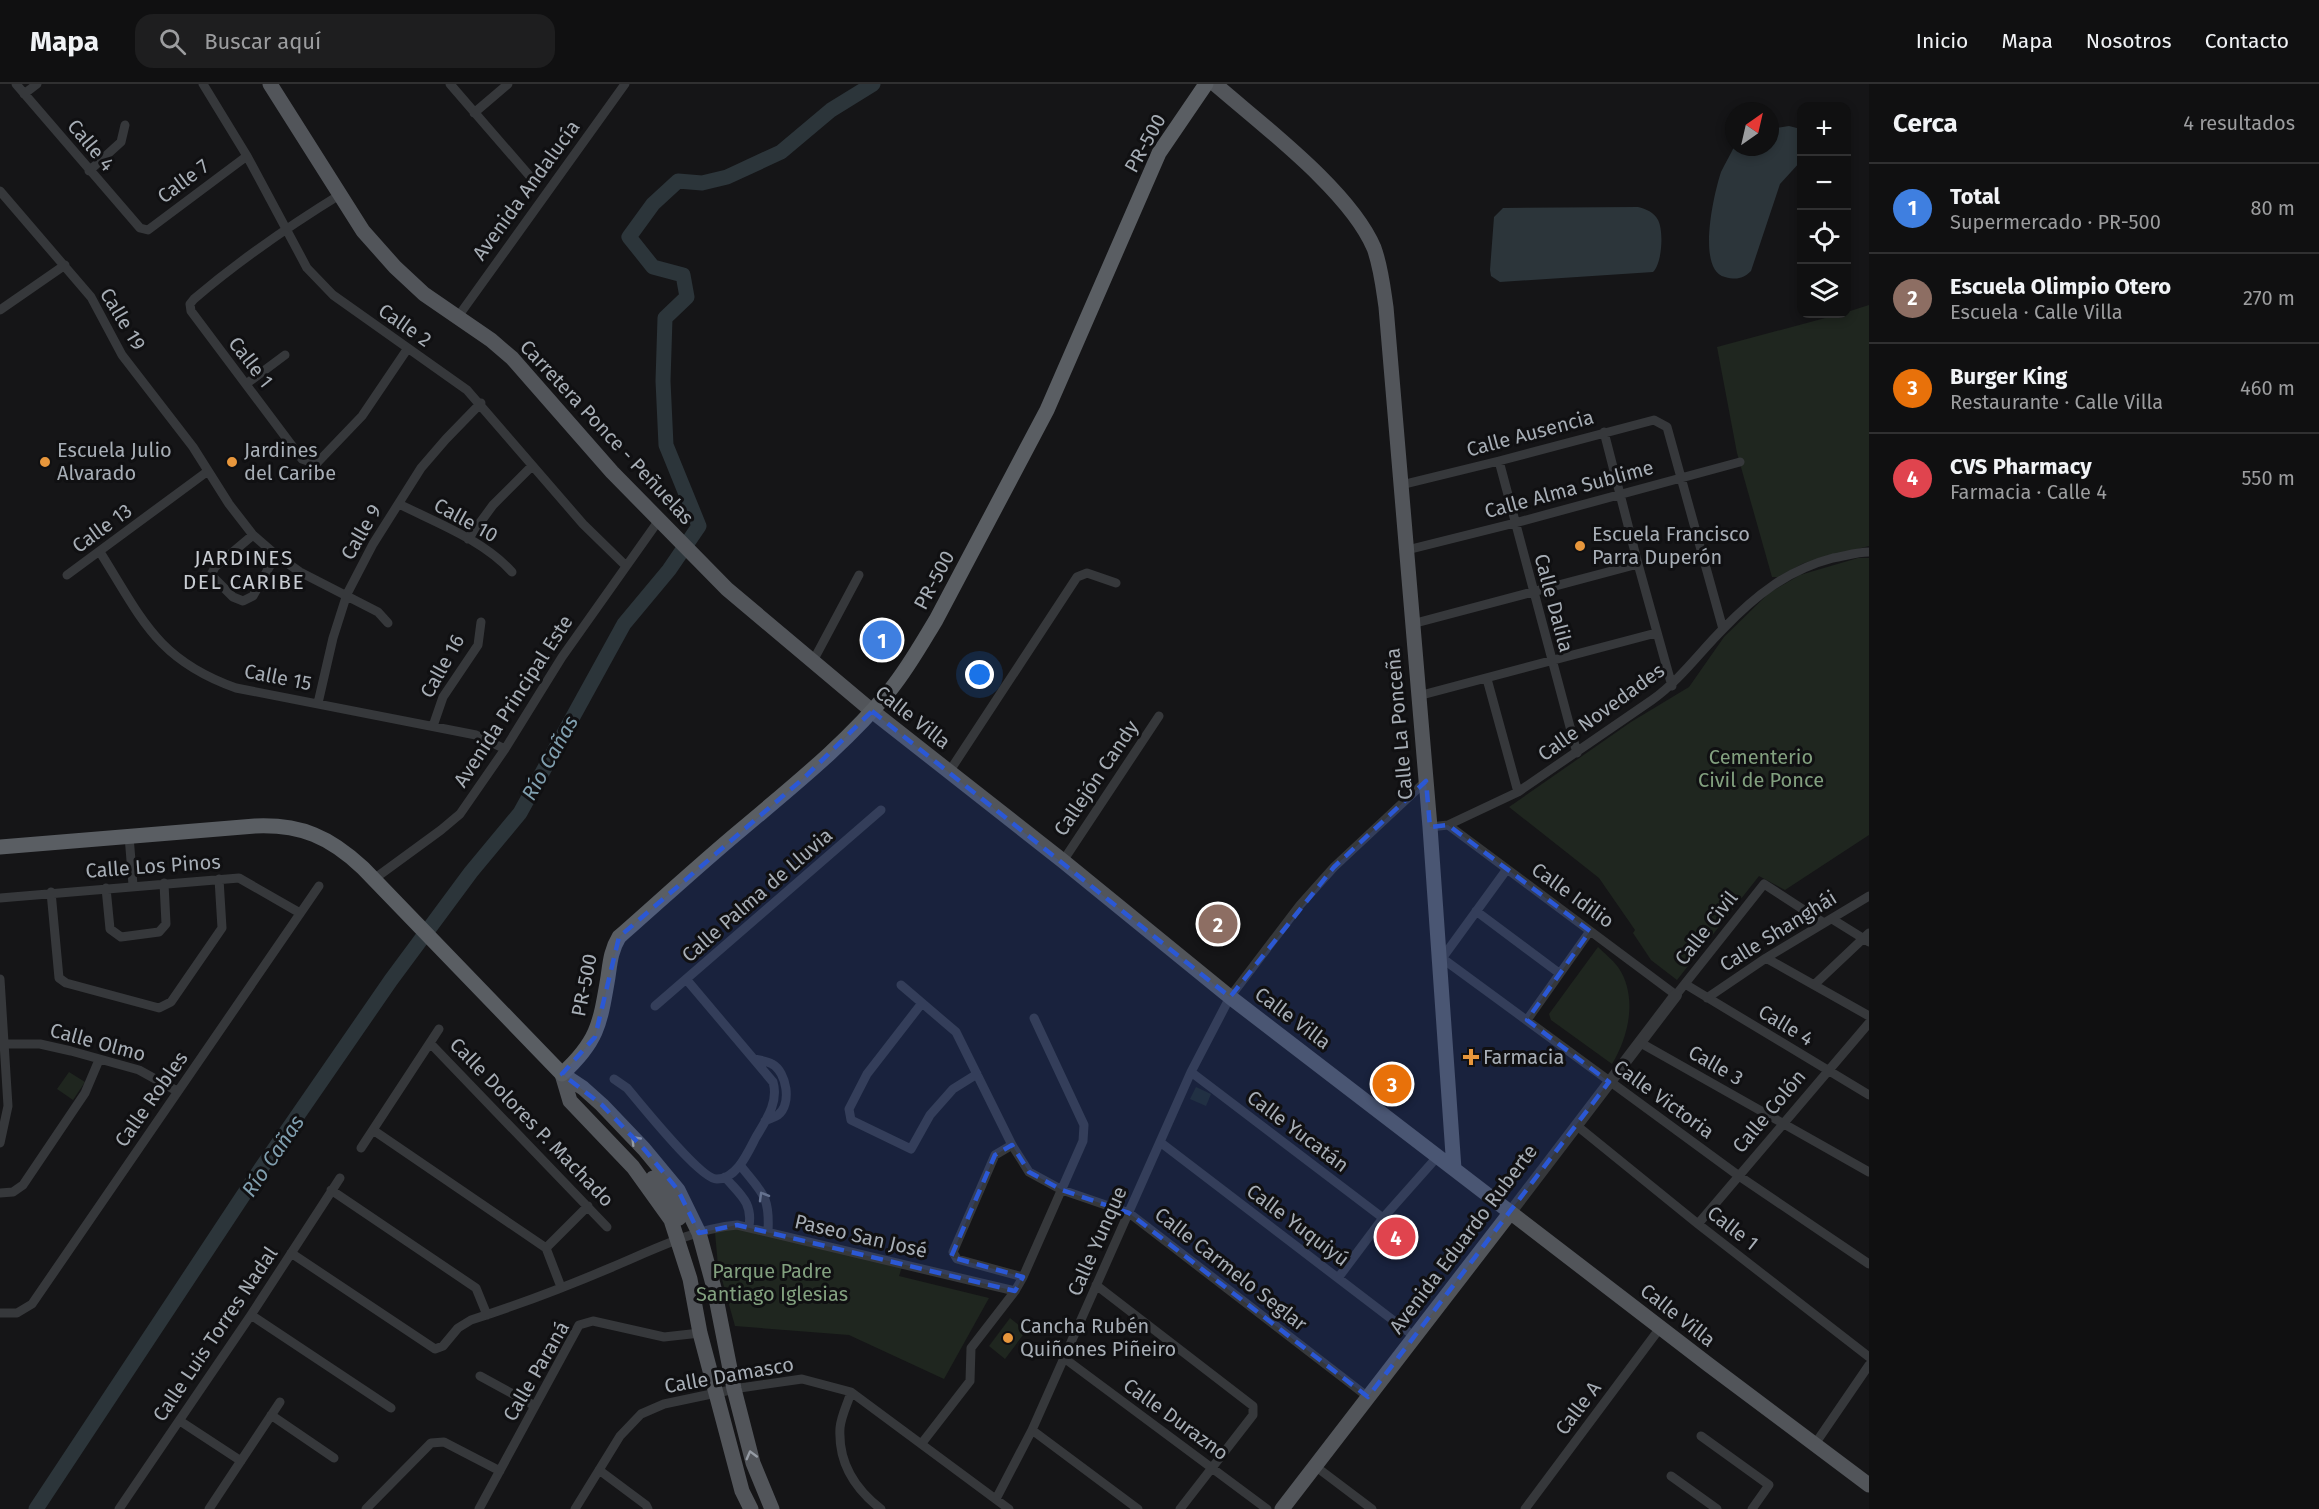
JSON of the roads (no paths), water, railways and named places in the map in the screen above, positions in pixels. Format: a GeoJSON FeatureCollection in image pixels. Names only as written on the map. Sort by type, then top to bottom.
{"type":"FeatureCollection","features":[{"type":"Feature","properties":{"kind":"highway","name":"PR-500"},"geometry":{"type":"LineString","coordinates":[[562,1074],[581,1056],[595,1037],[604,1004],[612,953],[619,938],[706,860],[805,777],[893,687],[936,620],[1047,410],[1160,153],[1206,84]]}},
{"type":"Feature","properties":{"kind":"highway"},"geometry":{"type":"LineString","coordinates":[[0,847],[255,826],[288,827],[316,834],[352,857],[562,1074]]}},
{"type":"Feature","properties":{"kind":"main road","name":"Carretera Ponce - Peñuelas"},"geometry":{"type":"LineString","coordinates":[[270,84],[363,231],[395,267],[424,294],[491,340],[512,358],[612,472],[705,568]]}},
{"type":"Feature","properties":{"kind":"main road","name":"Calle La Ponceña"},"geometry":{"type":"LineString","coordinates":[[1215,84],[1305,163],[1355,215],[1374,249],[1382,275],[1441,957],[1454,1169]]}},
{"type":"Feature","properties":{"kind":"main road","name":"Calle Villa"},"geometry":{"type":"LineString","coordinates":[[705,568],[812,663],[1063,861],[1230,997],[1660,1328],[1869,1485]]}},
{"type":"Feature","properties":{"kind":"main road"},"geometry":{"type":"LineString","coordinates":[[562,1074],[570,1101],[605,1138],[632,1155],[649,1172],[669,1199],[689,1236],[718,1310],[734,1389],[753,1462],[772,1509]]}},
{"type":"Feature","properties":{"kind":"main road"},"geometry":{"type":"LineString","coordinates":[[562,1074],[602,1105],[644,1149],[678,1190],[689,1236],[690,1279],[700,1333],[742,1491],[751,1509]]}},
{"type":"Feature","properties":{"kind":"main road","name":"Avenida Eduardo Ruberte"},"geometry":{"type":"LineString","coordinates":[[1282,1509],[1510,1213]]}},
{"type":"Feature","properties":{"kind":"street","name":"Calle 4"},"geometry":{"type":"LineString","coordinates":[[16,84],[140,233]]}},
{"type":"Feature","properties":{"kind":"street"},"geometry":{"type":"LineString","coordinates":[[24,94],[37,84]]}},
{"type":"Feature","properties":{"kind":"street","name":"Calle 2"},"geometry":{"type":"LineString","coordinates":[[203,84],[247,156],[307,268],[319,282],[333,295],[467,390],[481,403],[583,524],[626,566]]}},
{"type":"Feature","properties":{"kind":"street"},"geometry":{"type":"LineString","coordinates":[[450,84],[534,181]]}},
{"type":"Feature","properties":{"kind":"street"},"geometry":{"type":"LineString","coordinates":[[474,113],[508,84]]}},
{"type":"Feature","properties":{"kind":"street","name":"Avenida Andalucía"},"geometry":{"type":"LineString","coordinates":[[457,318],[625,84]]}},
{"type":"Feature","properties":{"kind":"street"},"geometry":{"type":"LineString","coordinates":[[89,171],[121,142],[125,126]]}},
{"type":"Feature","properties":{"kind":"street","name":"Calle 7"},"geometry":{"type":"LineString","coordinates":[[140,233],[148,230],[247,156]]}},
{"type":"Feature","properties":{"kind":"street","name":"Calle 19"},"geometry":{"type":"LineString","coordinates":[[0,191],[91,297],[122,355],[193,447],[208,471]]}},
{"type":"Feature","properties":{"kind":"street","name":"Calle 1"},"geometry":{"type":"LineString","coordinates":[[341,194],[285,228],[237,262],[190,304],[194,317],[302,459],[316,464],[362,416],[408,348]]}},
{"type":"Feature","properties":{"kind":"street"},"geometry":{"type":"LineString","coordinates":[[0,310],[64,265]]}},
{"type":"Feature","properties":{"kind":"street"},"geometry":{"type":"LineString","coordinates":[[246,384],[285,355]]}},
{"type":"Feature","properties":{"kind":"street","name":"Calle 9"},"geometry":{"type":"LineString","coordinates":[[318,704],[333,638],[347,594],[373,544],[421,468],[481,403]]}},
{"type":"Feature","properties":{"kind":"street","name":"Calle Ausencia"},"geometry":{"type":"LineString","coordinates":[[1401,485],[1654,420],[1668,427],[1681,477]]}},
{"type":"Feature","properties":{"kind":"street"},"geometry":{"type":"LineString","coordinates":[[1604,432],[1672,686]]}},
{"type":"Feature","properties":{"kind":"street","name":"Calle Dalila"},"geometry":{"type":"LineString","coordinates":[[1499,461],[1577,753]]}},
{"type":"Feature","properties":{"kind":"street","name":"Calle Alma Sublime"},"geometry":{"type":"LineString","coordinates":[[1407,550],[1740,462]]}},
{"type":"Feature","properties":{"kind":"street"},"geometry":{"type":"LineString","coordinates":[[468,539],[493,505],[532,466]]}},
{"type":"Feature","properties":{"kind":"street"},"geometry":{"type":"LineString","coordinates":[[208,471],[253,535],[276,555],[300,572],[347,594],[378,612],[388,623]]}},
{"type":"Feature","properties":{"kind":"street","name":"Calle 13"},"geometry":{"type":"LineString","coordinates":[[68,575],[208,471]]}},
{"type":"Feature","properties":{"kind":"street"},"geometry":{"type":"LineString","coordinates":[[1681,477],[1723,629]]}},
{"type":"Feature","properties":{"kind":"street","name":"Calle 10"},"geometry":{"type":"LineString","coordinates":[[399,504],[468,539],[502,561],[512,573]]}},
{"type":"Feature","properties":{"kind":"street","name":"Avenida Principal Este"},"geometry":{"type":"LineString","coordinates":[[374,879],[441,830],[460,813],[505,749],[562,657],[626,566],[663,525]]}},
{"type":"Feature","properties":{"kind":"street"},"geometry":{"type":"LineString","coordinates":[[253,535],[214,567],[211,575],[234,597],[243,601],[253,596],[276,555]]}},
{"type":"Feature","properties":{"kind":"street","name":"Calle 15"},"geometry":{"type":"LineString","coordinates":[[100,552],[152,634],[187,666],[212,680],[236,688],[476,735],[505,749]]}},
{"type":"Feature","properties":{"kind":"street","name":"Calle Novedades"},"geometry":{"type":"LineString","coordinates":[[1430,827],[1448,825],[1518,792],[1672,686],[1723,629],[1766,589],[1805,567],[1869,552]]}},
{"type":"Feature","properties":{"kind":"street"},"geometry":{"type":"LineString","coordinates":[[1412,624],[1638,564]]}},
{"type":"Feature","properties":{"kind":"street"},"geometry":{"type":"LineString","coordinates":[[949,772],[1077,577],[1087,573],[1116,583]]}},
{"type":"Feature","properties":{"kind":"street"},"geometry":{"type":"LineString","coordinates":[[812,663],[859,575]]}},
{"type":"Feature","properties":{"kind":"street","name":"Calle 16"},"geometry":{"type":"LineString","coordinates":[[433,726],[443,697],[478,645],[481,622]]}},
{"type":"Feature","properties":{"kind":"street"},"geometry":{"type":"LineString","coordinates":[[1418,696],[1656,633]]}},
{"type":"Feature","properties":{"kind":"street"},"geometry":{"type":"LineString","coordinates":[[1486,679],[1518,792]]}},
{"type":"Feature","properties":{"kind":"street","name":"Callejón Candy"},"geometry":{"type":"LineString","coordinates":[[1063,861],[1159,716]]}},
{"type":"Feature","properties":{"kind":"street","name":"Calle Yunque"},"geometry":{"type":"LineString","coordinates":[[996,1499],[1032,1430],[1191,1072],[1230,997],[1300,905],[1334,867],[1426,781]]}},
{"type":"Feature","properties":{"kind":"street","name":"Calle Palma de Lluvia"},"geometry":{"type":"LineString","coordinates":[[655,1006],[881,810]]}},
{"type":"Feature","properties":{"kind":"street","name":"Calle Idilio"},"geometry":{"type":"LineString","coordinates":[[1448,825],[1676,994]]}},
{"type":"Feature","properties":{"kind":"street"},"geometry":{"type":"LineString","coordinates":[[129,836],[133,885]]}},
{"type":"Feature","properties":{"kind":"street"},"geometry":{"type":"LineString","coordinates":[[1441,957],[1507,869]]}},
{"type":"Feature","properties":{"kind":"street","name":"Calle Los Pinos"},"geometry":{"type":"LineString","coordinates":[[0,898],[133,885],[239,878],[300,913]]}},
{"type":"Feature","properties":{"kind":"street"},"geometry":{"type":"LineString","coordinates":[[51,892],[59,978],[66,983],[159,1008],[171,1002],[222,928],[219,879]]}},
{"type":"Feature","properties":{"kind":"street"},"geometry":{"type":"LineString","coordinates":[[106,888],[110,929],[120,937],[159,932],[166,924],[164,883]]}},
{"type":"Feature","properties":{"kind":"street","name":"Calle Civil"},"geometry":{"type":"LineString","coordinates":[[1676,994],[1764,884],[1828,921]]}},
{"type":"Feature","properties":{"kind":"street","name":"Calle Robles"},"geometry":{"type":"LineString","coordinates":[[0,1313],[17,1313],[32,1304],[319,886]]}},
{"type":"Feature","properties":{"kind":"street","name":"Calle Shanghái"},"geometry":{"type":"LineString","coordinates":[[1707,998],[1767,958],[1869,896]]}},
{"type":"Feature","properties":{"kind":"street"},"geometry":{"type":"LineString","coordinates":[[1476,911],[1559,973]]}},
{"type":"Feature","properties":{"kind":"street"},"geometry":{"type":"LineString","coordinates":[[1814,985],[1866,938],[1828,921]]}},
{"type":"Feature","properties":{"kind":"street"},"geometry":{"type":"LineString","coordinates":[[1527,1020],[1590,931]]}},
{"type":"Feature","properties":{"kind":"street","name":"Calle Victoria"},"geometry":{"type":"LineString","coordinates":[[1441,957],[1739,1176],[1869,1264]]}},
{"type":"Feature","properties":{"kind":"street"},"geometry":{"type":"LineString","coordinates":[[1767,958],[1869,1016]]}},
{"type":"Feature","properties":{"kind":"street"},"geometry":{"type":"LineString","coordinates":[[0,980],[8,1106],[0,1143]]}},
{"type":"Feature","properties":{"kind":"street"},"geometry":{"type":"LineString","coordinates":[[614,1079],[627,1088],[707,1176],[716,1179],[724,1177],[740,1166],[773,1106],[776,1091],[772,1082],[753,1058],[686,980]]}},
{"type":"Feature","properties":{"kind":"street","name":"Calle 4"},"geometry":{"type":"LineString","coordinates":[[1685,984],[1869,1095]]}},
{"type":"Feature","properties":{"kind":"street","name":"Calle Carmelo Seglar"},"geometry":{"type":"LineString","coordinates":[[900,985],[956,1032],[1012,1145],[1029,1172],[1062,1190],[1129,1213],[1368,1397]]}},
{"type":"Feature","properties":{"kind":"street","name":"Avenida Eduardo Ruberte"},"geometry":{"type":"LineString","coordinates":[[1510,1213],[1676,994]]}},
{"type":"Feature","properties":{"kind":"street"},"geometry":{"type":"LineString","coordinates":[[922,1003],[867,1074],[849,1109],[851,1120],[911,1149],[930,1115],[953,1089],[977,1074]]}},
{"type":"Feature","properties":{"kind":"street"},"geometry":{"type":"LineString","coordinates":[[922,1443],[970,1381],[971,1348],[1015,1291],[1023,1277],[1083,1141],[1083,1125],[1034,1018]]}},
{"type":"Feature","properties":{"kind":"street","name":"Calle Colón"},"geometry":{"type":"LineString","coordinates":[[1698,1224],[1869,1023]]}},
{"type":"Feature","properties":{"kind":"street"},"geometry":{"type":"LineString","coordinates":[[361,1148],[439,1029]]}},
{"type":"Feature","properties":{"kind":"street","name":"Calle Dolores P. Machado"},"geometry":{"type":"LineString","coordinates":[[430,1042],[607,1227]]}},
{"type":"Feature","properties":{"kind":"street","name":"Calle 3"},"geometry":{"type":"LineString","coordinates":[[1639,1042],[1869,1172]]}},
{"type":"Feature","properties":{"kind":"street","name":"Calle Olmo"},"geometry":{"type":"LineString","coordinates":[[5,1044],[40,1044],[139,1070],[177,1091]]}},
{"type":"Feature","properties":{"kind":"street"},"geometry":{"type":"LineString","coordinates":[[0,1193],[13,1192],[23,1185],[85,1093],[99,1060]]}},
{"type":"Feature","properties":{"kind":"street","name":"Calle Yucatán"},"geometry":{"type":"LineString","coordinates":[[1191,1072],[1383,1218]]}},
{"type":"Feature","properties":{"kind":"street","name":"Calle 1"},"geometry":{"type":"LineString","coordinates":[[1576,1125],[1698,1224],[1869,1357]]}},
{"type":"Feature","properties":{"kind":"street"},"geometry":{"type":"LineString","coordinates":[[373,1130],[546,1248],[561,1287]]}},
{"type":"Feature","properties":{"kind":"street","name":"Calle Yuquiyú"},"geometry":{"type":"LineString","coordinates":[[1160,1142],[1415,1337]]}},
{"type":"Feature","properties":{"kind":"street"},"geometry":{"type":"LineString","coordinates":[[1012,1145],[995,1155],[953,1252],[957,1259],[1023,1277]]}},
{"type":"Feature","properties":{"kind":"street"},"geometry":{"type":"LineString","coordinates":[[1338,1278],[1383,1218],[1438,1156]]}},
{"type":"Feature","properties":{"kind":"street"},"geometry":{"type":"LineString","coordinates":[[740,1166],[767,1200],[768,1232]]}},
{"type":"Feature","properties":{"kind":"street"},"geometry":{"type":"LineString","coordinates":[[724,1177],[749,1205],[751,1216],[749,1226]]}},
{"type":"Feature","properties":{"kind":"street","name":"Calle Luis Torres Nadal"},"geometry":{"type":"LineString","coordinates":[[119,1509],[251,1315],[340,1178]]}},
{"type":"Feature","properties":{"kind":"street"},"geometry":{"type":"LineString","coordinates":[[331,1190],[476,1288],[487,1315]]}},
{"type":"Feature","properties":{"kind":"street"},"geometry":{"type":"LineString","coordinates":[[546,1248],[588,1206]]}},
{"type":"Feature","properties":{"kind":"street","name":"Paseo San José"},"geometry":{"type":"LineString","coordinates":[[291,1253],[435,1349],[442,1346],[458,1328],[471,1320],[720,1226],[749,1226],[1015,1291]]}},
{"type":"Feature","properties":{"kind":"street"},"geometry":{"type":"LineString","coordinates":[[1096,1285],[1253,1406],[1253,1415],[1180,1509]]}},
{"type":"Feature","properties":{"kind":"street"},"geometry":{"type":"LineString","coordinates":[[251,1315],[391,1408]]}},
{"type":"Feature","properties":{"kind":"street","name":"Calle Paraná"},"geometry":{"type":"LineString","coordinates":[[479,1509],[579,1325],[593,1321],[664,1337],[700,1333]]}},
{"type":"Feature","properties":{"kind":"street","name":"Calle A"},"geometry":{"type":"LineString","coordinates":[[1525,1509],[1660,1328]]}},
{"type":"Feature","properties":{"kind":"street","name":"Calle Durazno"},"geometry":{"type":"LineString","coordinates":[[1064,1358],[1267,1509]]}},
{"type":"Feature","properties":{"kind":"street"},"geometry":{"type":"LineString","coordinates":[[1815,1444],[1869,1365]]}},
{"type":"Feature","properties":{"kind":"street"},"geometry":{"type":"LineString","coordinates":[[490,1382],[495,1372]]}},
{"type":"Feature","properties":{"kind":"street"},"geometry":{"type":"LineString","coordinates":[[480,1376],[535,1406]]}},
{"type":"Feature","properties":{"kind":"street","name":"Calle Damasco"},"geometry":{"type":"LineString","coordinates":[[575,1509],[620,1436],[641,1414],[664,1404],[715,1392],[802,1379],[851,1392],[1009,1509]]}},
{"type":"Feature","properties":{"kind":"street"},"geometry":{"type":"LineString","coordinates":[[851,1392],[840,1427],[842,1457],[850,1477],[868,1499],[881,1509]]}},
{"type":"Feature","properties":{"kind":"street"},"geometry":{"type":"LineString","coordinates":[[209,1509],[280,1402]]}},
{"type":"Feature","properties":{"kind":"street"},"geometry":{"type":"LineString","coordinates":[[271,1415],[334,1458]]}},
{"type":"Feature","properties":{"kind":"street"},"geometry":{"type":"LineString","coordinates":[[180,1421],[241,1461]]}},
{"type":"Feature","properties":{"kind":"street"},"geometry":{"type":"LineString","coordinates":[[1032,1430],[1138,1509]]}},
{"type":"Feature","properties":{"kind":"street"},"geometry":{"type":"LineString","coordinates":[[1701,1436],[1769,1485],[1752,1509]]}},
{"type":"Feature","properties":{"kind":"street"},"geometry":{"type":"LineString","coordinates":[[366,1509],[430,1443],[444,1442],[500,1470]]}},
{"type":"Feature","properties":{"kind":"street"},"geometry":{"type":"LineString","coordinates":[[1315,1466],[1372,1509]]}},
{"type":"Feature","properties":{"kind":"street"},"geometry":{"type":"LineString","coordinates":[[599,1470],[646,1505],[648,1509]]}},
{"type":"Feature","properties":{"kind":"street"},"geometry":{"type":"LineString","coordinates":[[1671,1476],[1717,1509]]}},
{"type":"Feature","properties":{"kind":"waterway","name":"Río Cañas"},"geometry":{"type":"LineString","coordinates":[[36,1509],[262,1167],[391,980],[471,872],[520,813],[624,624],[669,570],[699,526],[666,445],[663,381],[665,318],[687,297],[683,275],[653,267],[629,237],[653,204],[678,181],[702,183],[727,177],[781,152],[831,110],[873,84]]}},
{"type":"Feature","properties":{"kind":"place","name":"Escuela Julio Alvarado"},"geometry":{"type":"Point","coordinates":[45,462]}},
{"type":"Feature","properties":{"kind":"place","name":"Jardines del Caribe"},"geometry":{"type":"Point","coordinates":[232,462]}},
{"type":"Feature","properties":{"kind":"place","name":"Escuela Francisco Parra Duperón"},"geometry":{"type":"Point","coordinates":[1580,546]}},
{"type":"Feature","properties":{"kind":"place","name":"Total"},"geometry":{"type":"Point","coordinates":[882,640]}},
{"type":"Feature","properties":{"kind":"place","name":"Escuela Olimpio Otero"},"geometry":{"type":"Point","coordinates":[1218,924]}},
{"type":"Feature","properties":{"kind":"place","name":"Farmacia"},"geometry":{"type":"Point","coordinates":[1471,1057]}},
{"type":"Feature","properties":{"kind":"place","name":"Burger King"},"geometry":{"type":"Point","coordinates":[1392,1084]}},
{"type":"Feature","properties":{"kind":"place","name":"CVS Pharmacy"},"geometry":{"type":"Point","coordinates":[1396,1237]}},
{"type":"Feature","properties":{"kind":"place","name":"Cancha Rubén Quiñones Piñeiro"},"geometry":{"type":"Point","coordinates":[1008,1338]}},
{"type":"Feature","properties":{"kind":"district","name":"JARDINES DEL CARIBE"},"geometry":{"type":"Point","coordinates":[244,570]}},
{"type":"Feature","properties":{"kind":"park label","name":"Cementerio Civil de Ponce"},"geometry":{"type":"Point","coordinates":[1761,768]}},
{"type":"Feature","properties":{"kind":"park label","name":"Parque Padre Santiago Iglesias"},"geometry":{"type":"Point","coordinates":[772,1282]}}]}
